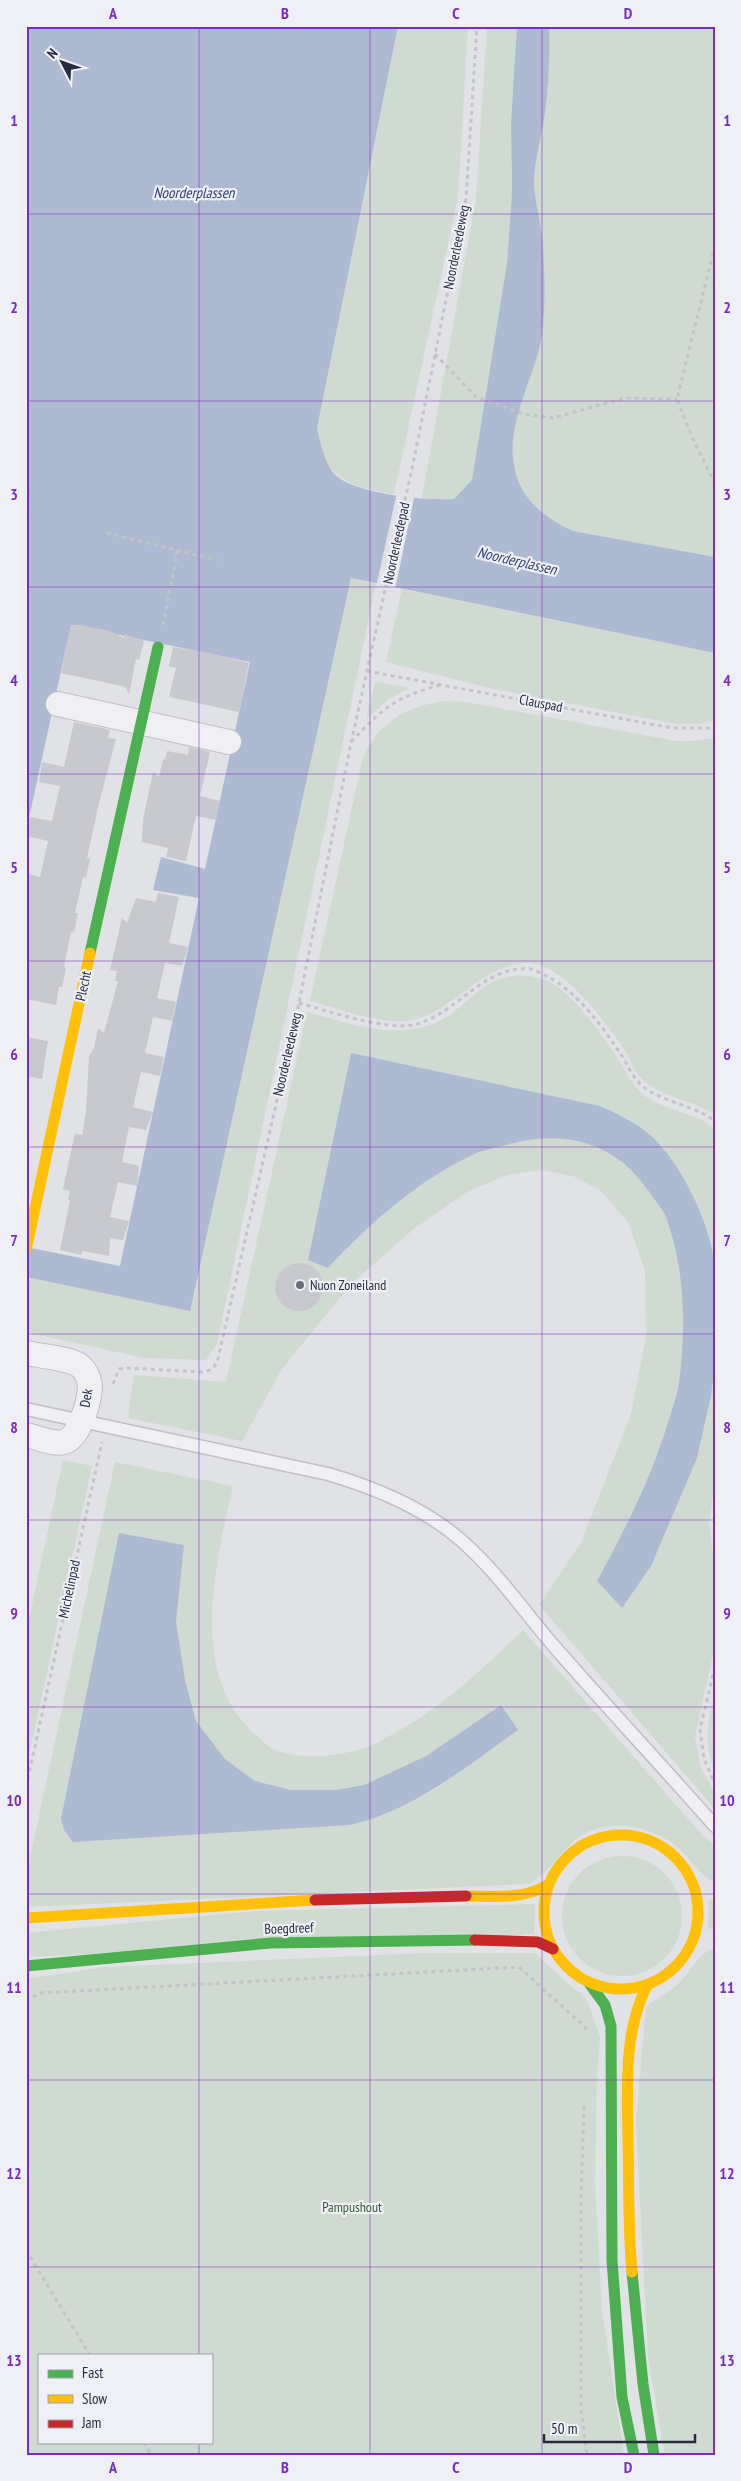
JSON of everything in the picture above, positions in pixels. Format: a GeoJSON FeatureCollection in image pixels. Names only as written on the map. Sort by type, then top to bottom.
{"type":"FeatureCollection","features":[{"type":"Feature","properties":{"kind":"main road","name":"Plecht"},"geometry":{"type":"LineString","coordinates":[[27,1247],[140,722],[158,647]]}},
{"type":"Feature","properties":{"kind":"main road"},"geometry":{"type":"LineString","coordinates":[[693,1947],[698,1925],[699,1909],[694,1887],[686,1870],[671,1854],[636,1837],[609,1834],[585,1843],[565,1858],[547,1885],[544,1902],[545,1926],[553,1949],[568,1969],[589,1983],[608,1989],[628,1990],[648,1986],[668,1975],[693,1947],[708,1940]]}},
{"type":"Feature","properties":{"kind":"main road","name":"Boegdreef"},"geometry":{"type":"LineString","coordinates":[[26,1918],[274,1901],[519,1895],[538,1891],[547,1885]]}},
{"type":"Feature","properties":{"kind":"main road"},"geometry":{"type":"LineString","coordinates":[[694,1887],[709,1891]]}},
{"type":"Feature","properties":{"kind":"main road","name":"Boegdreef"},"geometry":{"type":"LineString","coordinates":[[26,1966],[281,1943],[501,1940],[538,1942],[553,1949]]}},
{"type":"Feature","properties":{"kind":"main road"},"geometry":{"type":"LineString","coordinates":[[589,1983],[605,2005],[611,2026],[610,2237],[620,2378],[626,2425],[634,2455]]}},
{"type":"Feature","properties":{"kind":"main road"},"geometry":{"type":"LineString","coordinates":[[648,1986],[639,2001],[631,2034],[628,2087],[629,2236],[643,2384],[654,2455]]}},
{"type":"Feature","properties":{"kind":"street"},"geometry":{"type":"LineString","coordinates":[[58,704],[230,742]]}},
{"type":"Feature","properties":{"kind":"street","name":"Dek"},"geometry":{"type":"LineString","coordinates":[[26,1353],[74,1363],[85,1372],[90,1386],[82,1421],[76,1432],[64,1442],[26,1435]]}},
{"type":"Feature","properties":{"kind":"lane"},"geometry":{"type":"LineString","coordinates":[[26,1409],[328,1474],[362,1484],[398,1499],[462,1541],[487,1566],[553,1644],[715,1826]]}},
{"type":"Feature","properties":{"kind":"path","name":"Noorderleedeweg"},"geometry":{"type":"LineString","coordinates":[[413,464],[466,199],[477,26]]}},
{"type":"Feature","properties":{"kind":"path"},"geometry":{"type":"LineString","coordinates":[[715,245],[677,399],[692,438],[715,484]]}},
{"type":"Feature","properties":{"kind":"path"},"geometry":{"type":"LineString","coordinates":[[435,354],[476,397],[524,414],[553,418],[625,398],[677,399]]}},
{"type":"Feature","properties":{"kind":"path","name":"Noorderleedepad"},"geometry":{"type":"LineString","coordinates":[[379,622],[413,464]]}},
{"type":"Feature","properties":{"kind":"path"},"geometry":{"type":"LineString","coordinates":[[26,513],[31,514]]}},
{"type":"Feature","properties":{"kind":"path"},"geometry":{"type":"LineString","coordinates":[[107,533],[217,560]]}},
{"type":"Feature","properties":{"kind":"path"},"geometry":{"type":"LineString","coordinates":[[158,647],[178,549]]}},
{"type":"Feature","properties":{"kind":"path","name":"Noorderleedeweg"},"geometry":{"type":"LineString","coordinates":[[111,1391],[115,1375],[119,1369],[201,1372],[210,1371],[216,1366],[299,1003],[351,742],[379,622]]}},
{"type":"Feature","properties":{"kind":"path","name":"Clauspad"},"geometry":{"type":"LineString","coordinates":[[367,671],[672,728],[715,728]]}},
{"type":"Feature","properties":{"kind":"path"},"geometry":{"type":"LineString","coordinates":[[351,742],[387,705],[411,693],[443,684]]}},
{"type":"Feature","properties":{"kind":"path"},"geometry":{"type":"LineString","coordinates":[[299,1003],[395,1026],[417,1024],[443,1011],[489,977],[509,971],[532,969],[556,981],[584,1005],[622,1056],[636,1080],[656,1095],[706,1114],[715,1121]]}},
{"type":"Feature","properties":{"kind":"path","name":"Michelinpad"},"geometry":{"type":"LineString","coordinates":[[26,1787],[105,1426]]}},
{"type":"Feature","properties":{"kind":"path"},"geometry":{"type":"LineString","coordinates":[[715,1667],[700,1729],[704,1759],[715,1784]]}},
{"type":"Feature","properties":{"kind":"path"},"geometry":{"type":"LineString","coordinates":[[26,2001],[40,1993],[519,1967],[591,2033]]}},
{"type":"Feature","properties":{"kind":"path"},"geometry":{"type":"LineString","coordinates":[[585,2098],[580,2336],[581,2409],[587,2455]]}},
{"type":"Feature","properties":{"kind":"path"},"geometry":{"type":"LineString","coordinates":[[26,2250],[89,2354]]}},
{"type":"Feature","properties":{"kind":"green space"},"geometry":{"type":"Polygon","coordinates":[[[398,26],[468,26],[458,197],[394,494],[363,487],[341,478],[326,459],[317,428],[398,26]]]}},
{"type":"Feature","properties":{"kind":"green space"},"geometry":{"type":"Polygon","coordinates":[[[487,26],[517,26],[511,164],[512,192],[507,263],[472,481],[454,499],[432,501],[422,497],[476,199],[487,26]]]}},
{"type":"Feature","properties":{"kind":"green space"},"geometry":{"type":"Polygon","coordinates":[[[549,26],[715,26],[715,557],[573,531],[546,515],[531,501],[516,474],[513,439],[516,421],[538,352],[542,335],[544,310],[543,248],[534,184],[535,166],[544,122],[547,91],[549,26]]]}},
{"type":"Feature","properties":{"kind":"green space"},"geometry":{"type":"Polygon","coordinates":[[[351,578],[376,584],[217,1344],[206,1360],[144,1358],[26,1332],[26,1297],[30,1278],[190,1310],[351,578]]]}},
{"type":"Feature","properties":{"kind":"green space"},"geometry":{"type":"Polygon","coordinates":[[[402,589],[715,653],[715,720],[699,724],[676,724],[489,688],[386,662],[402,589]]]}},
{"type":"Feature","properties":{"kind":"green space"},"geometry":{"type":"Polygon","coordinates":[[[375,682],[410,688],[387,700],[366,720],[375,682]]]}},
{"type":"Feature","properties":{"kind":"green space"},"geometry":{"type":"Polygon","coordinates":[[[445,701],[466,702],[676,741],[715,738],[715,1115],[706,1109],[655,1089],[646,1083],[638,1075],[626,1052],[610,1029],[589,1003],[565,980],[542,966],[522,964],[504,967],[488,975],[424,1017],[406,1021],[371,1018],[310,1001],[362,761],[376,736],[394,719],[417,707],[445,701]]]}},
{"type":"Feature","properties":{"kind":"green space"},"geometry":{"type":"Polygon","coordinates":[[[519,975],[548,981],[574,1001],[598,1030],[633,1084],[645,1096],[662,1105],[698,1118],[715,1128],[715,1264],[713,1253],[628,1119],[600,1106],[351,1053],[308,1260],[328,1268],[377,1219],[432,1177],[451,1165],[475,1154],[521,1141],[563,1139],[583,1143],[602,1150],[619,1160],[635,1175],[662,1209],[673,1239],[681,1280],[683,1341],[678,1386],[656,1459],[628,1521],[597,1581],[697,1458],[711,1396],[715,1365],[715,1484],[709,1522],[715,1566],[715,1645],[695,1737],[701,1768],[715,1793],[715,1809],[539,1605],[581,1543],[631,1414],[646,1336],[645,1271],[628,1222],[601,1191],[573,1176],[542,1170],[507,1175],[467,1192],[415,1228],[353,1282],[282,1369],[242,1441],[128,1418],[134,1375],[226,1382],[307,1012],[380,1030],[416,1029],[434,1024],[451,1014],[489,984],[507,977],[519,975]]]}},
{"type":"Feature","properties":{"kind":"green space"},"geometry":{"type":"Polygon","coordinates":[[[63,1460],[92,1466],[26,1768],[26,1633],[63,1460]]]}},
{"type":"Feature","properties":{"kind":"green space"},"geometry":{"type":"Polygon","coordinates":[[[115,1462],[233,1486],[214,1583],[212,1617],[214,1651],[221,1682],[235,1711],[257,1736],[271,1748],[293,1755],[318,1756],[342,1754],[373,1745],[425,1715],[442,1702],[523,1630],[704,1837],[715,1845],[715,1883],[709,1880],[681,1850],[666,1839],[643,1829],[618,1826],[593,1830],[582,1835],[544,1873],[529,1884],[26,1907],[26,1876],[115,1462]],[[184,1545],[61,1819],[67,1837],[408,1804],[440,1786],[518,1730],[501,1705],[426,1756],[364,1785],[336,1790],[291,1790],[255,1781],[225,1759],[196,1721],[185,1680],[175,1622],[184,1545]]]}},
{"type":"Feature","properties":{"kind":"green space"},"geometry":{"type":"Polygon","coordinates":[[[715,1693],[715,1773],[709,1751],[708,1733],[715,1693]]]}},
{"type":"Feature","properties":{"kind":"green space"},"geometry":{"type":"Polygon","coordinates":[[[622,1856],[634,1857],[645,1861],[655,1866],[664,1874],[672,1883],[677,1893],[681,1904],[681,1928],[677,1939],[672,1949],[664,1958],[655,1966],[645,1971],[634,1975],[622,1976],[610,1975],[599,1971],[589,1966],[580,1958],[572,1949],[567,1939],[563,1928],[562,1916],[563,1904],[567,1893],[572,1883],[580,1874],[589,1866],[599,1861],[610,1857],[622,1856]]]}},
{"type":"Feature","properties":{"kind":"green space"},"geometry":{"type":"Polygon","coordinates":[[[709,1900],[715,1900],[715,1928],[708,1929],[709,1900]]]}},
{"type":"Feature","properties":{"kind":"green space"},"geometry":{"type":"Polygon","coordinates":[[[535,1904],[534,1934],[26,1957],[26,1933],[255,1911],[535,1904]]]}},
{"type":"Feature","properties":{"kind":"green space"},"geometry":{"type":"Polygon","coordinates":[[[715,1948],[715,2455],[665,2455],[648,2358],[636,2121],[646,2007],[677,1985],[700,1957],[715,1948]]]}},
{"type":"Feature","properties":{"kind":"green space","name":"Pampushout"},"geometry":{"type":"Polygon","coordinates":[[[426,1953],[535,1953],[582,1994],[589,2004],[600,2037],[597,2076],[595,2185],[602,2311],[624,2455],[26,2455],[26,1979],[105,1967],[426,1953]]]}},
{"type":"Feature","properties":{"kind":"water","name":"Noorderplassen"},"geometry":{"type":"Polygon","coordinates":[[[26,26],[398,26],[317,428],[327,461],[332,471],[341,479],[354,485],[389,494],[426,499],[454,499],[472,480],[507,263],[512,192],[511,123],[517,26],[549,26],[547,91],[544,122],[535,166],[534,184],[543,248],[544,310],[542,335],[538,352],[516,421],[513,439],[513,456],[519,484],[538,509],[573,531],[715,557],[715,653],[351,578],[190,1311],[26,1277],[26,1247],[120,1266],[199,898],[153,890],[161,857],[205,869],[250,662],[71,625],[26,832],[26,26]]]}},
{"type":"Feature","properties":{"kind":"water"},"geometry":{"type":"Polygon","coordinates":[[[351,1053],[600,1106],[620,1115],[650,1135],[673,1161],[692,1195],[707,1230],[715,1264],[715,1365],[711,1396],[697,1458],[651,1566],[622,1608],[597,1581],[628,1521],[656,1459],[677,1395],[679,1382],[683,1342],[681,1280],[673,1239],[666,1216],[635,1174],[602,1149],[583,1142],[542,1138],[521,1141],[472,1155],[432,1178],[395,1205],[360,1235],[328,1268],[308,1260],[351,1053]]]}},
{"type":"Feature","properties":{"kind":"water"},"geometry":{"type":"Polygon","coordinates":[[[119,1533],[184,1545],[176,1622],[185,1680],[196,1721],[225,1759],[255,1781],[291,1790],[336,1790],[364,1785],[426,1756],[501,1705],[518,1730],[458,1773],[417,1798],[396,1809],[350,1825],[73,1842],[64,1830],[61,1819],[119,1533]]]}},
{"type":"Feature","properties":{"kind":"pier"},"geometry":{"type":"Polygon","coordinates":[[[397,492],[415,494],[395,590],[376,587],[397,492]]]}},
{"type":"Feature","properties":{"kind":"building"},"geometry":{"type":"Polygon","coordinates":[[[71,625],[110,631],[124,638],[125,634],[144,641],[139,660],[136,659],[129,695],[126,687],[61,673],[71,625]]]}},
{"type":"Feature","properties":{"kind":"building"},"geometry":{"type":"Polygon","coordinates":[[[173,647],[210,653],[249,663],[239,712],[169,697],[176,668],[169,666],[173,647]]]}},
{"type":"Feature","properties":{"kind":"building"},"geometry":{"type":"Polygon","coordinates":[[[74,722],[110,730],[108,738],[116,739],[99,803],[87,858],[90,858],[86,878],[83,877],[75,913],[78,913],[74,933],[71,932],[64,967],[66,968],[64,978],[62,987],[59,987],[56,1005],[26,999],[26,873],[40,877],[48,841],[26,836],[26,827],[30,817],[52,821],[60,786],[39,782],[42,762],[64,767],[74,722]]]}},
{"type":"Feature","properties":{"kind":"building"},"geometry":{"type":"Polygon","coordinates":[[[189,747],[210,752],[200,796],[220,801],[216,820],[196,816],[186,861],[166,857],[168,848],[142,842],[143,819],[153,772],[159,777],[167,751],[188,755],[189,747]]]}},
{"type":"Feature","properties":{"kind":"building"},"geometry":{"type":"Polygon","coordinates":[[[158,893],[179,897],[169,943],[188,947],[182,966],[165,963],[157,998],[176,1002],[172,1021],[153,1017],[145,1053],[164,1057],[160,1076],[141,1072],[133,1107],[153,1112],[146,1130],[129,1127],[122,1162],[139,1166],[137,1186],[118,1182],[110,1217],[129,1221],[123,1240],[110,1238],[109,1256],[82,1251],[82,1255],[60,1250],[70,1200],[68,1200],[70,1191],[63,1189],[75,1133],[82,1135],[86,1112],[89,1056],[94,1048],[98,1028],[104,1033],[118,981],[115,981],[117,971],[110,970],[122,918],[127,923],[136,898],[156,902],[158,893]]]}},
{"type":"Feature","properties":{"kind":"building"},"geometry":{"type":"Polygon","coordinates":[[[26,1037],[48,1041],[42,1079],[26,1076],[26,1037]]]}},
{"type":"Feature","properties":{"kind":"building","name":"Nuon Zoneiland"},"geometry":{"type":"Polygon","coordinates":[[[294,1263],[304,1263],[313,1267],[319,1273],[323,1287],[319,1301],[313,1307],[304,1311],[294,1311],[285,1307],[279,1301],[275,1292],[275,1282],[279,1273],[285,1267],[294,1263]]]}},
{"type":"Feature","properties":{"kind":"traffic: fast"},"geometry":{"type":"LineString","coordinates":[[90,953],[158,647]]}},
{"type":"Feature","properties":{"kind":"traffic: fast"},"geometry":{"type":"LineString","coordinates":[[26,1966],[271,1943],[475,1940]]}},
{"type":"Feature","properties":{"kind":"traffic: fast"},"geometry":{"type":"LineString","coordinates":[[589,1983],[605,2005],[611,2026],[612,2260],[622,2397],[634,2455]]}},
{"type":"Feature","properties":{"kind":"traffic: fast"},"geometry":{"type":"LineString","coordinates":[[632,2272],[643,2384],[654,2455]]}},
{"type":"Feature","properties":{"kind":"traffic: slow"},"geometry":{"type":"LineString","coordinates":[[26,1250],[90,953]]}},
{"type":"Feature","properties":{"kind":"traffic: slow"},"geometry":{"type":"LineString","coordinates":[[621,1835],[636,1836],[651,1841],[676,1857],[692,1882],[697,1897],[698,1912],[697,1927],[692,1942],[676,1967],[651,1983],[636,1988],[621,1989],[606,1988],[591,1983],[566,1967],[550,1942],[545,1927],[544,1912],[545,1897],[550,1882],[566,1857],[591,1841],[606,1836],[621,1835]]}},
{"type":"Feature","properties":{"kind":"traffic: slow"},"geometry":{"type":"LineString","coordinates":[[466,1896],[518,1895],[538,1890],[547,1885]]}},
{"type":"Feature","properties":{"kind":"traffic: slow"},"geometry":{"type":"LineString","coordinates":[[26,1918],[315,1900]]}},
{"type":"Feature","properties":{"kind":"traffic: slow"},"geometry":{"type":"LineString","coordinates":[[632,2272],[627,2106],[628,2064],[633,2024],[647,1986]]}},
{"type":"Feature","properties":{"kind":"traffic: jam"},"geometry":{"type":"LineString","coordinates":[[315,1900],[466,1896]]}},
{"type":"Feature","properties":{"kind":"traffic: jam"},"geometry":{"type":"LineString","coordinates":[[475,1940],[538,1942],[553,1949]]}},
{"type":"Feature","properties":{"kind":"place","name":"Nuon Zoneiland"},"geometry":{"type":"Point","coordinates":[300,1285]}}]}
